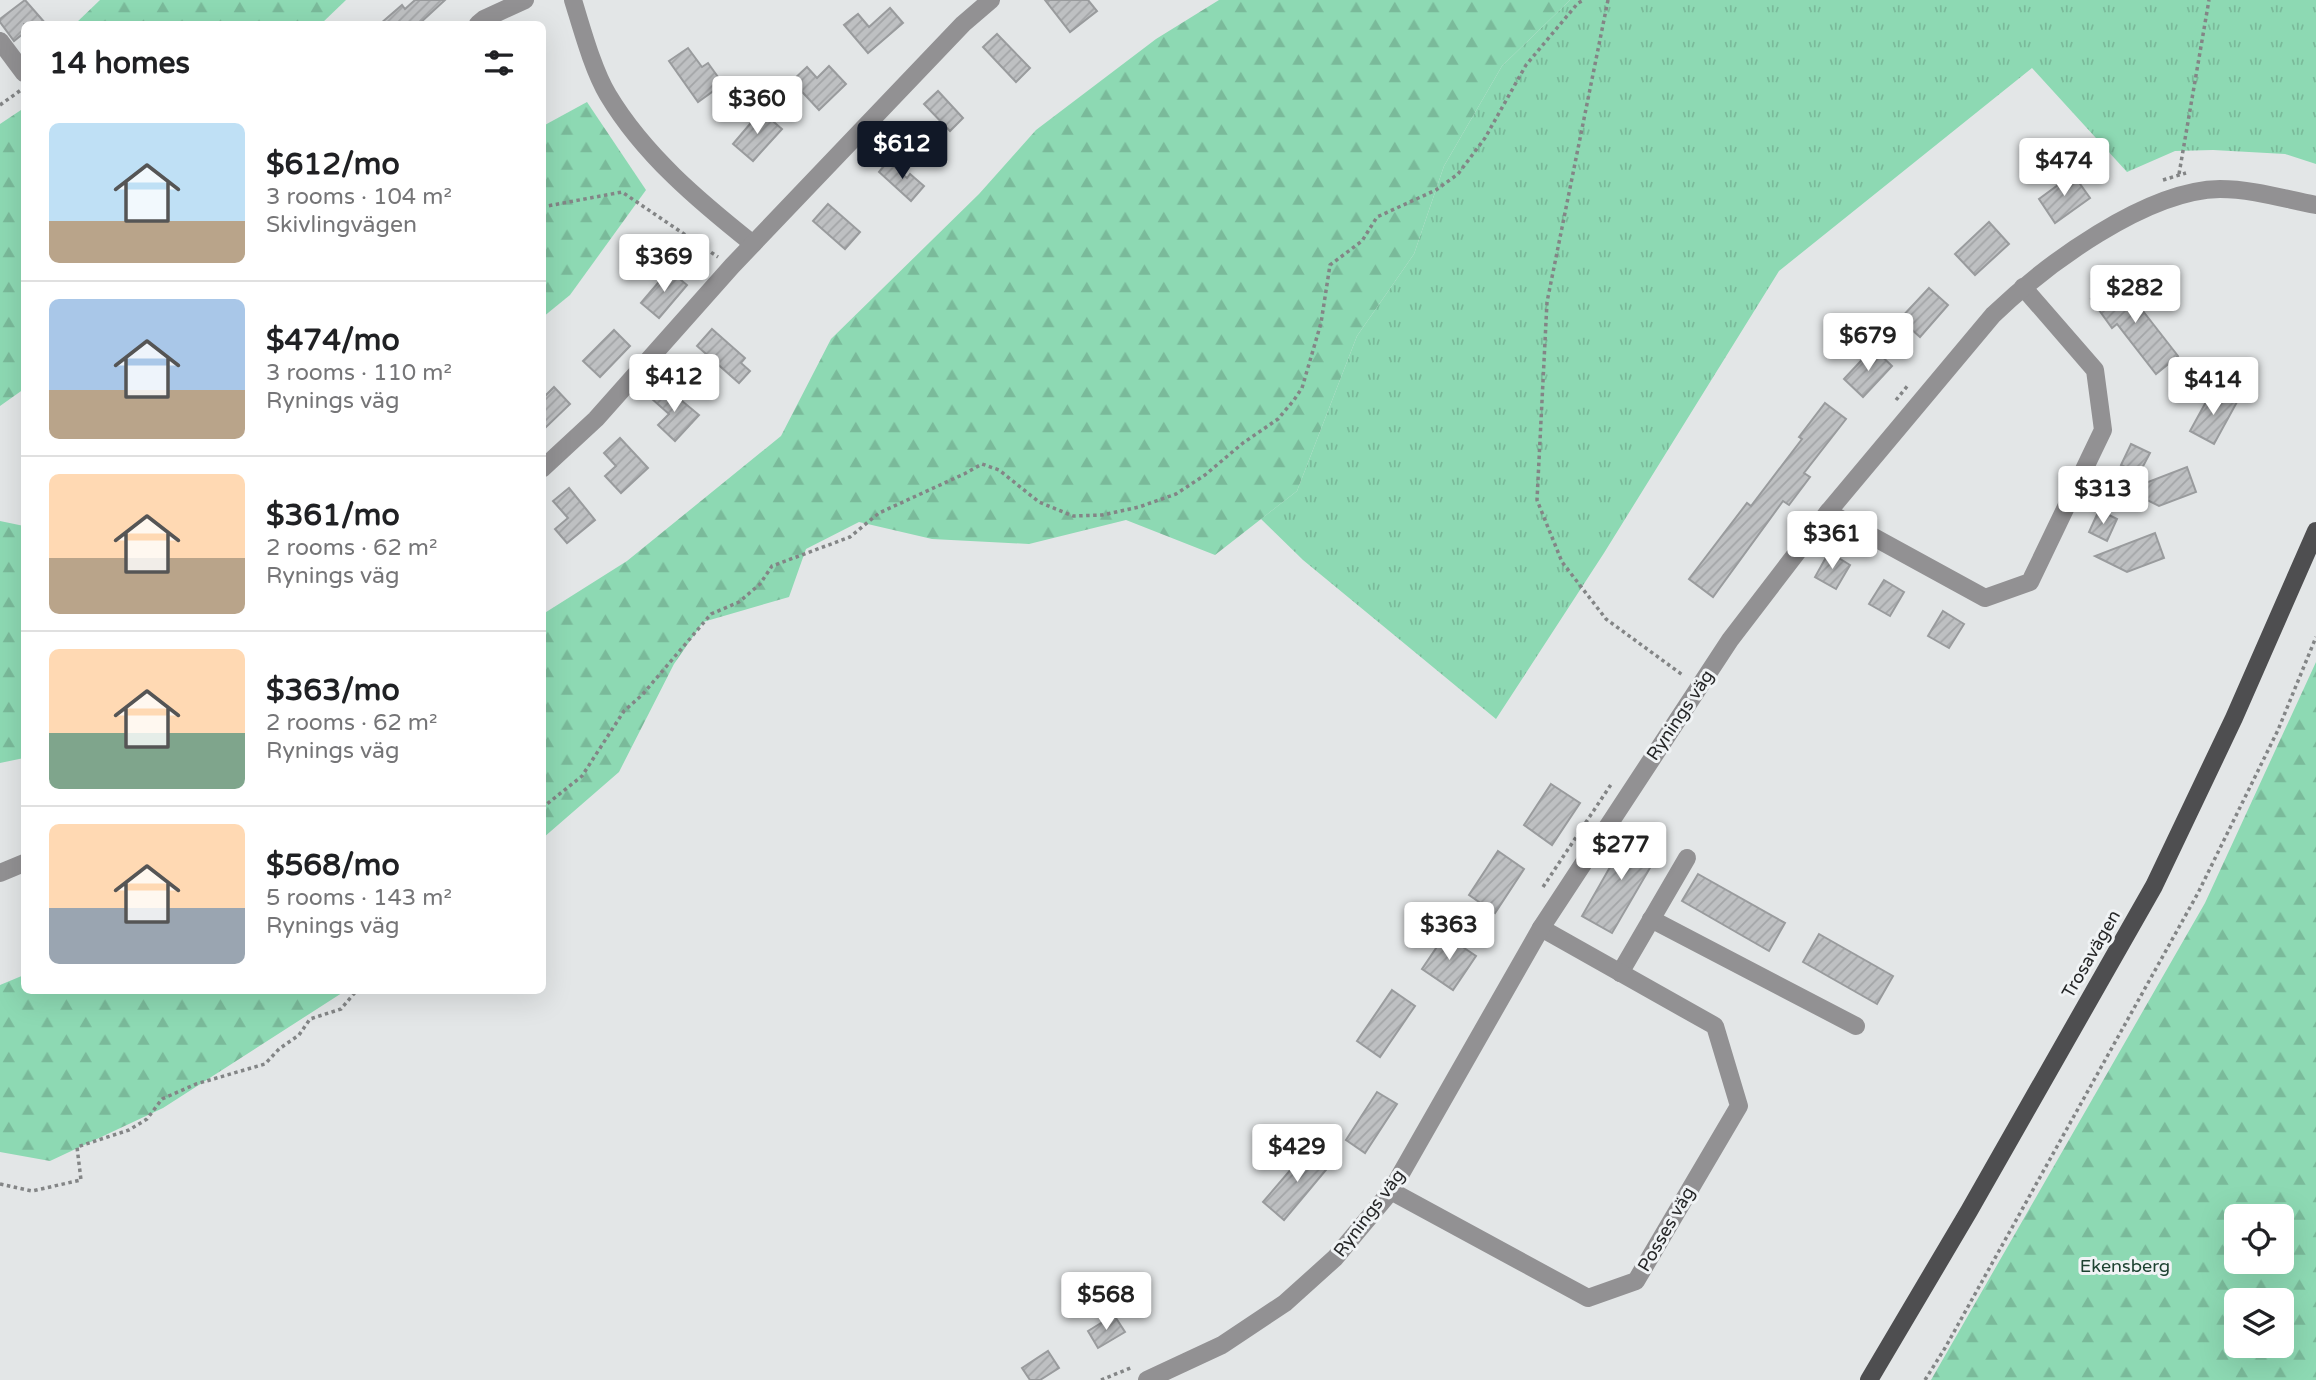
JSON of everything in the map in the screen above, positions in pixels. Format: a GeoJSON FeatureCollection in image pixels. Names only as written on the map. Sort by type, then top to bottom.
{"type":"FeatureCollection","features":[{"type":"Feature","properties":{"kind":"main road","name":"Trosavägen"},"geometry":{"type":"LineString","coordinates":[[1869,1380],[1969,1211],[2154,886],[2234,718],[2316,531]]}},
{"type":"Feature","properties":{"kind":"street"},"geometry":{"type":"LineString","coordinates":[[482,21],[525,0]]}},
{"type":"Feature","properties":{"kind":"street"},"geometry":{"type":"LineString","coordinates":[[573,0],[583,34],[607,94],[660,162],[696,199],[752,244]]}},
{"type":"Feature","properties":{"kind":"street"},"geometry":{"type":"LineString","coordinates":[[546,465],[596,419],[752,244],[963,24],[991,0]]}},
{"type":"Feature","properties":{"kind":"street"},"geometry":{"type":"LineString","coordinates":[[0,41],[21,69]]}},
{"type":"Feature","properties":{"kind":"street","name":"Rynings väg"},"geometry":{"type":"LineString","coordinates":[[1147,1380],[1222,1345],[1285,1303],[1335,1258],[1391,1191],[1541,928],[1730,640],[1828,512],[1993,315],[2023,287],[2111,226],[2147,206],[2218,189],[2249,191],[2316,205]]}},
{"type":"Feature","properties":{"kind":"street"},"geometry":{"type":"LineString","coordinates":[[1828,512],[1985,598],[2031,582],[2103,430],[2095,370],[2023,287]]}},
{"type":"Feature","properties":{"kind":"street"},"geometry":{"type":"LineString","coordinates":[[1620,973],[1687,858]]}},
{"type":"Feature","properties":{"kind":"street"},"geometry":{"type":"LineString","coordinates":[[0,873],[21,864]]}},
{"type":"Feature","properties":{"kind":"street"},"geometry":{"type":"LineString","coordinates":[[1651,919],[1856,1026]]}},
{"type":"Feature","properties":{"kind":"street","name":"Posses väg"},"geometry":{"type":"LineString","coordinates":[[1391,1191],[1588,1298],[1636,1281],[1739,1106],[1715,1026],[1541,928]]}},
{"type":"Feature","properties":{"kind":"path"},"geometry":{"type":"LineString","coordinates":[[546,805],[582,776],[624,711],[678,654],[687,639],[711,614],[739,602],[760,583],[772,566],[850,537],[879,513],[982,464],[999,470],[1039,502],[1073,516],[1102,515],[1139,507],[1176,494],[1278,419],[1302,388],[1321,323],[1330,265],[1362,242],[1377,217],[1436,190],[1458,174],[1485,138],[1526,65],[1578,3],[1584,0]]}},
{"type":"Feature","properties":{"kind":"path"},"geometry":{"type":"LineString","coordinates":[[1608,0],[1604,9],[1547,302],[1537,500],[1562,562],[1606,619],[1684,676]]}},
{"type":"Feature","properties":{"kind":"path"},"geometry":{"type":"LineString","coordinates":[[2179,174],[2209,0]]}},
{"type":"Feature","properties":{"kind":"path"},"geometry":{"type":"LineString","coordinates":[[0,106],[21,90]]}},
{"type":"Feature","properties":{"kind":"path"},"geometry":{"type":"LineString","coordinates":[[546,206],[622,192],[732,266]]}},
{"type":"Feature","properties":{"kind":"path"},"geometry":{"type":"LineString","coordinates":[[1925,1380],[2198,893],[2278,730],[2316,637]]}},
{"type":"Feature","properties":{"kind":"path"},"geometry":{"type":"LineString","coordinates":[[0,1184],[32,1191],[80,1180],[77,1147],[129,1130],[147,1119],[162,1099],[196,1084],[265,1064],[279,1049],[299,1035],[310,1019],[341,1009],[354,994]]}},
{"type":"Feature","properties":{"kind":"green space"},"geometry":{"type":"Polygon","coordinates":[[[100,0],[346,0],[324,21],[78,21],[100,0]]]}},
{"type":"Feature","properties":{"kind":"green space"},"geometry":{"type":"Polygon","coordinates":[[[1219,0],[1570,0],[1502,66],[1444,166],[1414,254],[1357,336],[1297,491],[1215,555],[1126,520],[1029,544],[932,539],[859,522],[806,549],[789,597],[703,622],[674,664],[619,772],[546,835],[546,612],[627,561],[781,436],[831,339],[979,194],[1036,130],[1156,39],[1219,0]]]}},
{"type":"Feature","properties":{"kind":"green space"},"geometry":{"type":"Polygon","coordinates":[[[1570,0],[2316,0],[2316,164],[2285,154],[2175,151],[2127,172],[2032,68],[1779,271],[1604,553],[1496,719],[1303,560],[1261,519],[1297,491],[1357,336],[1414,254],[1444,166],[1502,66],[1570,0]]]}},
{"type":"Feature","properties":{"kind":"green space"},"geometry":{"type":"Polygon","coordinates":[[[587,102],[646,190],[570,295],[546,315],[546,124],[587,102]]]}},
{"type":"Feature","properties":{"kind":"green space"},"geometry":{"type":"Polygon","coordinates":[[[21,110],[21,391],[0,406],[0,124],[21,110]]]}},
{"type":"Feature","properties":{"kind":"green space"},"geometry":{"type":"Polygon","coordinates":[[[0,521],[21,525],[21,759],[0,763],[0,521]]]}},
{"type":"Feature","properties":{"kind":"green space","name":"Ekensberg"},"geometry":{"type":"Polygon","coordinates":[[[2316,662],[2316,1380],[1931,1380],[2205,903],[2316,662]]]}},
{"type":"Feature","properties":{"kind":"green space"},"geometry":{"type":"Polygon","coordinates":[[[21,976],[21,994],[340,994],[163,1108],[50,1161],[0,1152],[0,985],[21,976]]]}},
{"type":"Feature","properties":{"kind":"building"},"geometry":{"type":"Polygon","coordinates":[[[25,0],[43,21],[21,21],[21,35],[14,41],[0,19],[25,0]]]}},
{"type":"Feature","properties":{"kind":"building"},"geometry":{"type":"Polygon","coordinates":[[[415,0],[445,0],[422,21],[383,21],[402,5],[405,9],[415,0]]]}},
{"type":"Feature","properties":{"kind":"building"},"geometry":{"type":"Polygon","coordinates":[[[1045,0],[1088,0],[1097,11],[1070,32],[1045,0]]]}},
{"type":"Feature","properties":{"kind":"building"},"geometry":{"type":"Polygon","coordinates":[[[890,8],[903,23],[868,53],[844,25],[858,14],[869,27],[890,8]]]}},
{"type":"Feature","properties":{"kind":"building"},"geometry":{"type":"Polygon","coordinates":[[[997,34],[1030,68],[1016,82],[983,47],[997,34]]]}},
{"type":"Feature","properties":{"kind":"building"},"geometry":{"type":"Polygon","coordinates":[[[688,48],[702,67],[708,63],[723,84],[698,102],[669,61],[688,48]]]}},
{"type":"Feature","properties":{"kind":"building"},"geometry":{"type":"Polygon","coordinates":[[[829,66],[846,84],[819,110],[792,81],[807,67],[817,78],[829,66]]]}},
{"type":"Feature","properties":{"kind":"building"},"geometry":{"type":"Polygon","coordinates":[[[938,91],[963,118],[950,131],[924,104],[938,91]]]}},
{"type":"Feature","properties":{"kind":"building"},"geometry":{"type":"Polygon","coordinates":[[[761,111],[782,129],[753,161],[733,144],[761,111]]]}},
{"type":"Feature","properties":{"kind":"building"},"geometry":{"type":"Polygon","coordinates":[[[888,161],[907,178],[910,174],[924,186],[911,201],[879,172],[888,161]]]}},
{"type":"Feature","properties":{"kind":"building"},"geometry":{"type":"Polygon","coordinates":[[[2073,174],[2090,198],[2055,223],[2039,199],[2073,174]]]}},
{"type":"Feature","properties":{"kind":"building"},"geometry":{"type":"Polygon","coordinates":[[[828,204],[860,232],[845,249],[813,221],[828,204]]]}},
{"type":"Feature","properties":{"kind":"building"},"geometry":{"type":"Polygon","coordinates":[[[1989,222],[2009,244],[1975,275],[1955,254],[1989,222]]]}},
{"type":"Feature","properties":{"kind":"building"},"geometry":{"type":"Polygon","coordinates":[[[669,270],[687,285],[659,318],[641,303],[669,270]]]}},
{"type":"Feature","properties":{"kind":"building"},"geometry":{"type":"Polygon","coordinates":[[[2118,279],[2178,356],[2156,374],[2117,324],[2112,328],[2091,299],[2118,279]]]}},
{"type":"Feature","properties":{"kind":"building"},"geometry":{"type":"Polygon","coordinates":[[[1929,288],[1948,305],[1920,337],[1900,319],[1929,288]]]}},
{"type":"Feature","properties":{"kind":"building"},"geometry":{"type":"Polygon","coordinates":[[[712,329],[745,358],[741,363],[750,371],[739,383],[697,346],[712,329]]]}},
{"type":"Feature","properties":{"kind":"building"},"geometry":{"type":"Polygon","coordinates":[[[614,330],[630,346],[600,377],[583,361],[614,330]]]}},
{"type":"Feature","properties":{"kind":"building"},"geometry":{"type":"Polygon","coordinates":[[[1873,348],[1892,366],[1863,397],[1844,379],[1873,348]]]}},
{"type":"Feature","properties":{"kind":"building"},"geometry":{"type":"Polygon","coordinates":[[[664,386],[699,415],[675,441],[658,425],[669,414],[652,399],[664,386]]]}},
{"type":"Feature","properties":{"kind":"building"},"geometry":{"type":"Polygon","coordinates":[[[554,387],[570,404],[546,427],[546,395],[554,387]]]}},
{"type":"Feature","properties":{"kind":"building"},"geometry":{"type":"Polygon","coordinates":[[[2213,389],[2237,402],[2214,444],[2190,431],[2213,389]]]}},
{"type":"Feature","properties":{"kind":"building"},"geometry":{"type":"Polygon","coordinates":[[[1825,403],[1846,419],[1804,473],[1810,477],[1789,505],[1783,501],[1713,597],[1689,579],[1747,503],[1751,506],[1802,439],[1799,437],[1825,403]]]}},
{"type":"Feature","properties":{"kind":"building"},"geometry":{"type":"Polygon","coordinates":[[[620,438],[648,468],[621,493],[605,476],[616,466],[604,453],[620,438]]]}},
{"type":"Feature","properties":{"kind":"building"},"geometry":{"type":"Polygon","coordinates":[[[2131,444],[2150,453],[2139,474],[2121,465],[2131,444]]]}},
{"type":"Feature","properties":{"kind":"building"},"geometry":{"type":"Polygon","coordinates":[[[2187,467],[2196,492],[2159,506],[2127,490],[2187,467]]]}},
{"type":"Feature","properties":{"kind":"building"},"geometry":{"type":"Polygon","coordinates":[[[569,488],[595,520],[567,543],[555,529],[568,518],[553,501],[569,488]]]}},
{"type":"Feature","properties":{"kind":"building"},"geometry":{"type":"Polygon","coordinates":[[[2099,510],[2117,519],[2107,541],[2089,532],[2099,510]]]}},
{"type":"Feature","properties":{"kind":"building"},"geometry":{"type":"Polygon","coordinates":[[[2155,533],[2164,558],[2127,572],[2095,556],[2155,533]]]}},
{"type":"Feature","properties":{"kind":"building"},"geometry":{"type":"Polygon","coordinates":[[[1829,552],[1850,565],[1836,589],[1815,577],[1829,552]]]}},
{"type":"Feature","properties":{"kind":"building"},"geometry":{"type":"Polygon","coordinates":[[[1884,580],[1904,592],[1890,616],[1869,604],[1884,580]]]}},
{"type":"Feature","properties":{"kind":"building"},"geometry":{"type":"Polygon","coordinates":[[[1943,611],[1964,624],[1949,648],[1928,636],[1943,611]]]}},
{"type":"Feature","properties":{"kind":"building"},"geometry":{"type":"Polygon","coordinates":[[[1551,784],[1580,803],[1552,845],[1524,825],[1551,784]]]}},
{"type":"Feature","properties":{"kind":"building"},"geometry":{"type":"Polygon","coordinates":[[[1630,832],[1661,849],[1612,933],[1582,916],[1630,832]]]}},
{"type":"Feature","properties":{"kind":"building"},"geometry":{"type":"Polygon","coordinates":[[[1498,851],[1524,869],[1495,913],[1469,895],[1498,851]]]}},
{"type":"Feature","properties":{"kind":"building"},"geometry":{"type":"Polygon","coordinates":[[[1698,874],[1785,923],[1769,951],[1682,901],[1698,874]]]}},
{"type":"Feature","properties":{"kind":"building"},"geometry":{"type":"Polygon","coordinates":[[[1819,934],[1893,976],[1877,1004],[1803,962],[1819,934]]]}},
{"type":"Feature","properties":{"kind":"building"},"geometry":{"type":"Polygon","coordinates":[[[1445,935],[1476,956],[1453,990],[1422,969],[1445,935]]]}},
{"type":"Feature","properties":{"kind":"building"},"geometry":{"type":"Polygon","coordinates":[[[1392,990],[1415,1006],[1380,1057],[1357,1041],[1392,990]]]}},
{"type":"Feature","properties":{"kind":"building"},"geometry":{"type":"Polygon","coordinates":[[[1377,1092],[1397,1104],[1365,1153],[1346,1140],[1377,1092]]]}},
{"type":"Feature","properties":{"kind":"building"},"geometry":{"type":"Polygon","coordinates":[[[1310,1147],[1330,1165],[1284,1220],[1263,1202],[1310,1147]]]}},
{"type":"Feature","properties":{"kind":"building"},"geometry":{"type":"Polygon","coordinates":[[[1114,1315],[1125,1332],[1098,1348],[1088,1331],[1114,1315]]]}},
{"type":"Feature","properties":{"kind":"building"},"geometry":{"type":"Polygon","coordinates":[[[1048,1351],[1059,1368],[1040,1380],[1030,1380],[1022,1368],[1048,1351]]]}}]}
